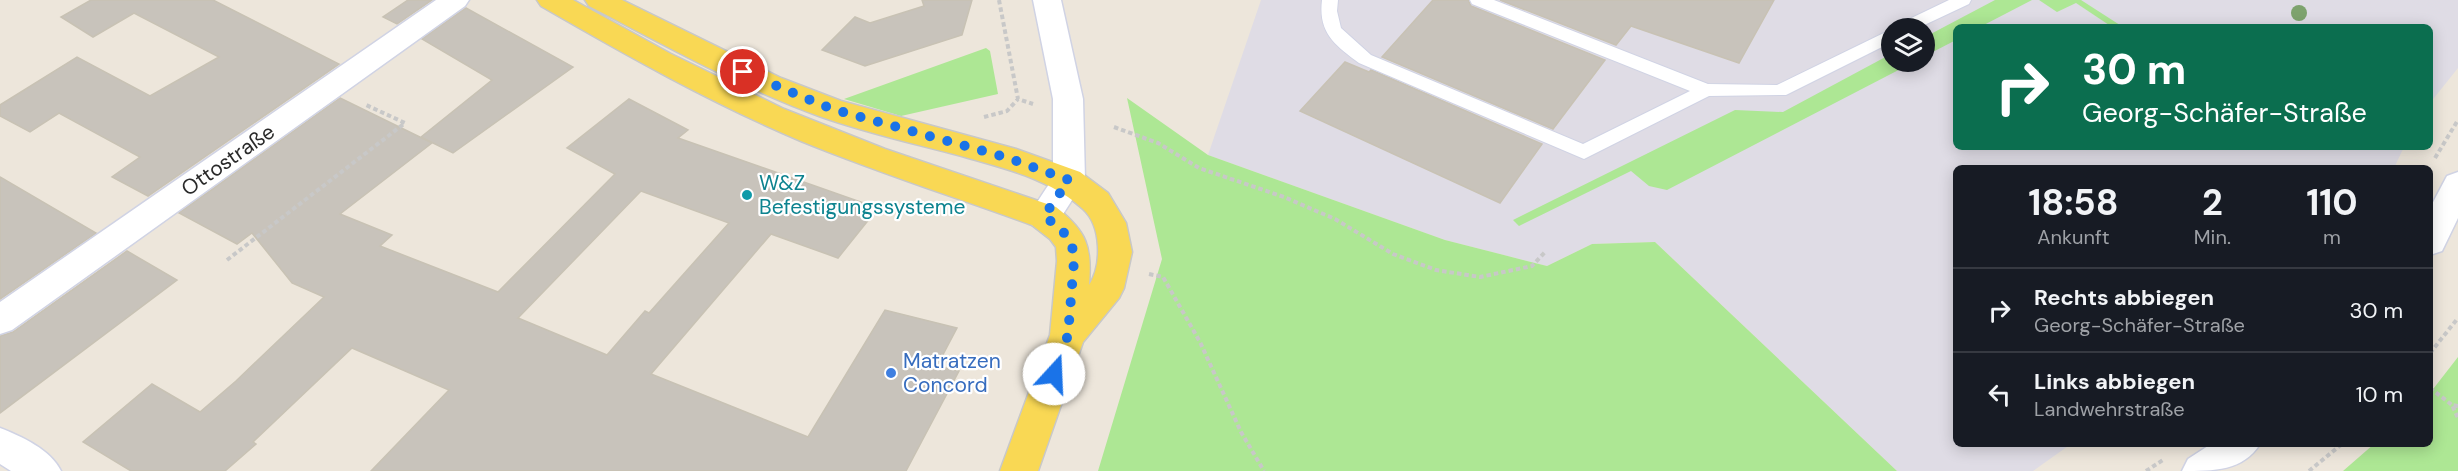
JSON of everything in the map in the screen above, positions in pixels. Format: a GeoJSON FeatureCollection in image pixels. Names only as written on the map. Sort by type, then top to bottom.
{"type":"FeatureCollection","features":[{"type":"Feature","properties":{"kind":"main road"},"geometry":{"type":"LineString","coordinates":[[551,0],[697,80],[777,117],[849,148],[1044,216],[1062,230],[1072,245],[1074,261],[1068,335],[1019,471]]}},
{"type":"Feature","properties":{"kind":"main road"},"geometry":{"type":"LineString","coordinates":[[599,0],[770,85],[832,109],[1005,157],[1069,180],[1097,202],[1110,223],[1115,252],[1107,288],[1068,335]]}},
{"type":"Feature","properties":{"kind":"street","name":"Ottostraße"},"geometry":{"type":"LineString","coordinates":[[0,320],[454,0]]}},
{"type":"Feature","properties":{"kind":"street"},"geometry":{"type":"LineString","coordinates":[[1044,216],[1069,180],[1068,99],[1047,0]]}},
{"type":"Feature","properties":{"kind":"street"},"geometry":{"type":"LineString","coordinates":[[2433,236],[2458,184]]}},
{"type":"Feature","properties":{"kind":"street"},"geometry":{"type":"LineString","coordinates":[[0,444],[42,471]]}},
{"type":"Feature","properties":{"kind":"street"},"geometry":{"type":"LineString","coordinates":[[2201,471],[2237,447]]}},
{"type":"Feature","properties":{"kind":"lane"},"geometry":{"type":"LineString","coordinates":[[1330,0],[1327,17],[1338,38],[1365,59],[1584,152],[1706,90]]}},
{"type":"Feature","properties":{"kind":"lane"},"geometry":{"type":"LineString","coordinates":[[1478,0],[1706,90],[1780,91],[1881,40]]}},
{"type":"Feature","properties":{"kind":"lane"},"geometry":{"type":"LineString","coordinates":[[1926,18],[1963,0]]}},
{"type":"Feature","properties":{"kind":"path"},"geometry":{"type":"LineString","coordinates":[[227,260],[405,123],[331,88]]}},
{"type":"Feature","properties":{"kind":"path"},"geometry":{"type":"LineString","coordinates":[[2433,160],[2458,120]]}},
{"type":"Feature","properties":{"kind":"path"},"geometry":{"type":"LineString","coordinates":[[1114,127],[1158,143],[1199,168],[1284,197],[1335,219],[1393,254],[1436,270],[1480,277],[1532,266],[1545,252]]}},
{"type":"Feature","properties":{"kind":"path"},"geometry":{"type":"LineString","coordinates":[[1139,272],[1163,277],[1200,342],[1241,432],[1264,471]]}},
{"type":"Feature","properties":{"kind":"path"},"geometry":{"type":"LineString","coordinates":[[2433,349],[2458,318]]}},
{"type":"Feature","properties":{"kind":"path"},"geometry":{"type":"LineString","coordinates":[[2433,390],[2452,405],[2458,418]]}},
{"type":"Feature","properties":{"kind":"path"},"geometry":{"type":"LineString","coordinates":[[2452,405],[2458,406]]}},
{"type":"Feature","properties":{"kind":"path"},"geometry":{"type":"LineString","coordinates":[[2309,471],[2338,447]]}},
{"type":"Feature","properties":{"kind":"shaded area"},"geometry":{"type":"Polygon","coordinates":[[[1261,0],[2458,0],[2458,68],[2433,99],[2433,24],[1953,24],[1953,150],[2403,150],[2395,165],[1953,165],[1953,447],[2067,447],[2033,471],[1897,471],[1655,242],[1592,244],[1547,266],[1445,240],[1208,155],[1261,0]]]}},
{"type":"Feature","properties":{"kind":"green space"},"geometry":{"type":"Polygon","coordinates":[[[1995,0],[2032,0],[1986,24],[1953,24],[1953,42],[1935,51],[1935,32],[1995,0]]]}},
{"type":"Feature","properties":{"kind":"green space"},"geometry":{"type":"Polygon","coordinates":[[[2039,0],[2081,0],[2118,24],[2108,24],[2076,3],[2057,12],[2039,0]]]}},
{"type":"Feature","properties":{"kind":"green space"},"geometry":{"type":"Polygon","coordinates":[[[986,48],[990,51],[998,94],[901,116],[844,99],[986,48]]]}},
{"type":"Feature","properties":{"kind":"green space"},"geometry":{"type":"Polygon","coordinates":[[[1881,59],[1881,72],[1895,72],[1667,190],[1649,186],[1631,171],[1519,226],[1513,220],[1735,110],[1783,112],[1881,59]]]}},
{"type":"Feature","properties":{"kind":"green space"},"geometry":{"type":"Polygon","coordinates":[[[1127,98],[1208,155],[1445,240],[1547,266],[1592,244],[1655,242],[1897,471],[1098,471],[1162,259],[1127,98]]]}},
{"type":"Feature","properties":{"kind":"green space"},"geometry":{"type":"Polygon","coordinates":[[[2458,357],[2458,471],[2343,471],[2371,447],[2433,447],[2433,389],[2458,357]]]}},
{"type":"Feature","properties":{"kind":"building"},"geometry":{"type":"Polygon","coordinates":[[[91,0],[213,0],[339,64],[148,196],[112,177],[140,157],[59,113],[30,132],[0,116],[0,105],[77,57],[150,96],[219,57],[134,13],[93,37],[61,17],[91,0]]]}},
{"type":"Feature","properties":{"kind":"building"},"geometry":{"type":"Polygon","coordinates":[[[408,0],[432,0],[397,24],[383,17],[408,0]]]}},
{"type":"Feature","properties":{"kind":"building"},"geometry":{"type":"Polygon","coordinates":[[[922,0],[972,0],[962,35],[865,66],[822,50],[855,17],[870,23],[924,6],[922,0]]]}},
{"type":"Feature","properties":{"kind":"building"},"geometry":{"type":"Polygon","coordinates":[[[1433,0],[1468,0],[1471,6],[1605,60],[1553,129],[1382,57],[1433,0]]]}},
{"type":"Feature","properties":{"kind":"building"},"geometry":{"type":"Polygon","coordinates":[[[1500,0],[1774,0],[1739,63],[1631,26],[1616,45],[1500,0]]]}},
{"type":"Feature","properties":{"kind":"building"},"geometry":{"type":"Polygon","coordinates":[[[466,8],[573,67],[453,153],[421,137],[492,80],[422,39],[466,8]]]}},
{"type":"Feature","properties":{"kind":"building"},"geometry":{"type":"Polygon","coordinates":[[[1345,62],[1369,72],[1371,70],[1542,144],[1500,203],[1300,111],[1345,62]]]}},
{"type":"Feature","properties":{"kind":"building"},"geometry":{"type":"Polygon","coordinates":[[[340,98],[432,143],[340,214],[392,235],[380,246],[498,292],[615,174],[567,148],[629,99],[688,130],[678,138],[878,208],[838,258],[771,234],[651,374],[808,437],[885,310],[957,328],[937,366],[959,371],[906,471],[371,471],[449,390],[352,348],[253,442],[256,444],[225,471],[131,471],[83,442],[152,384],[200,412],[324,297],[292,283],[252,233],[237,244],[179,213],[340,98]],[[641,191],[518,318],[607,355],[645,311],[649,313],[729,223],[641,191]]]}},
{"type":"Feature","properties":{"kind":"building"},"geometry":{"type":"Polygon","coordinates":[[[0,177],[96,233],[0,299],[0,177]]]}},
{"type":"Feature","properties":{"kind":"building"},"geometry":{"type":"Polygon","coordinates":[[[127,251],[177,280],[0,413],[0,336],[13,332],[127,251]]]}},
{"type":"Feature","properties":{"kind":"place","name":"W&Z Befestigungssysteme"},"geometry":{"type":"Point","coordinates":[747,195]}},
{"type":"Feature","properties":{"kind":"place","name":"Matratzen Concord"},"geometry":{"type":"Point","coordinates":[891,373]}},
{"type":"Feature","properties":{"kind":"route"},"geometry":{"type":"LineString","coordinates":[[743,72],[832,109],[1005,157],[1069,180],[1044,216],[1062,230],[1072,245],[1074,261],[1068,335],[1054,374]]}}]}
